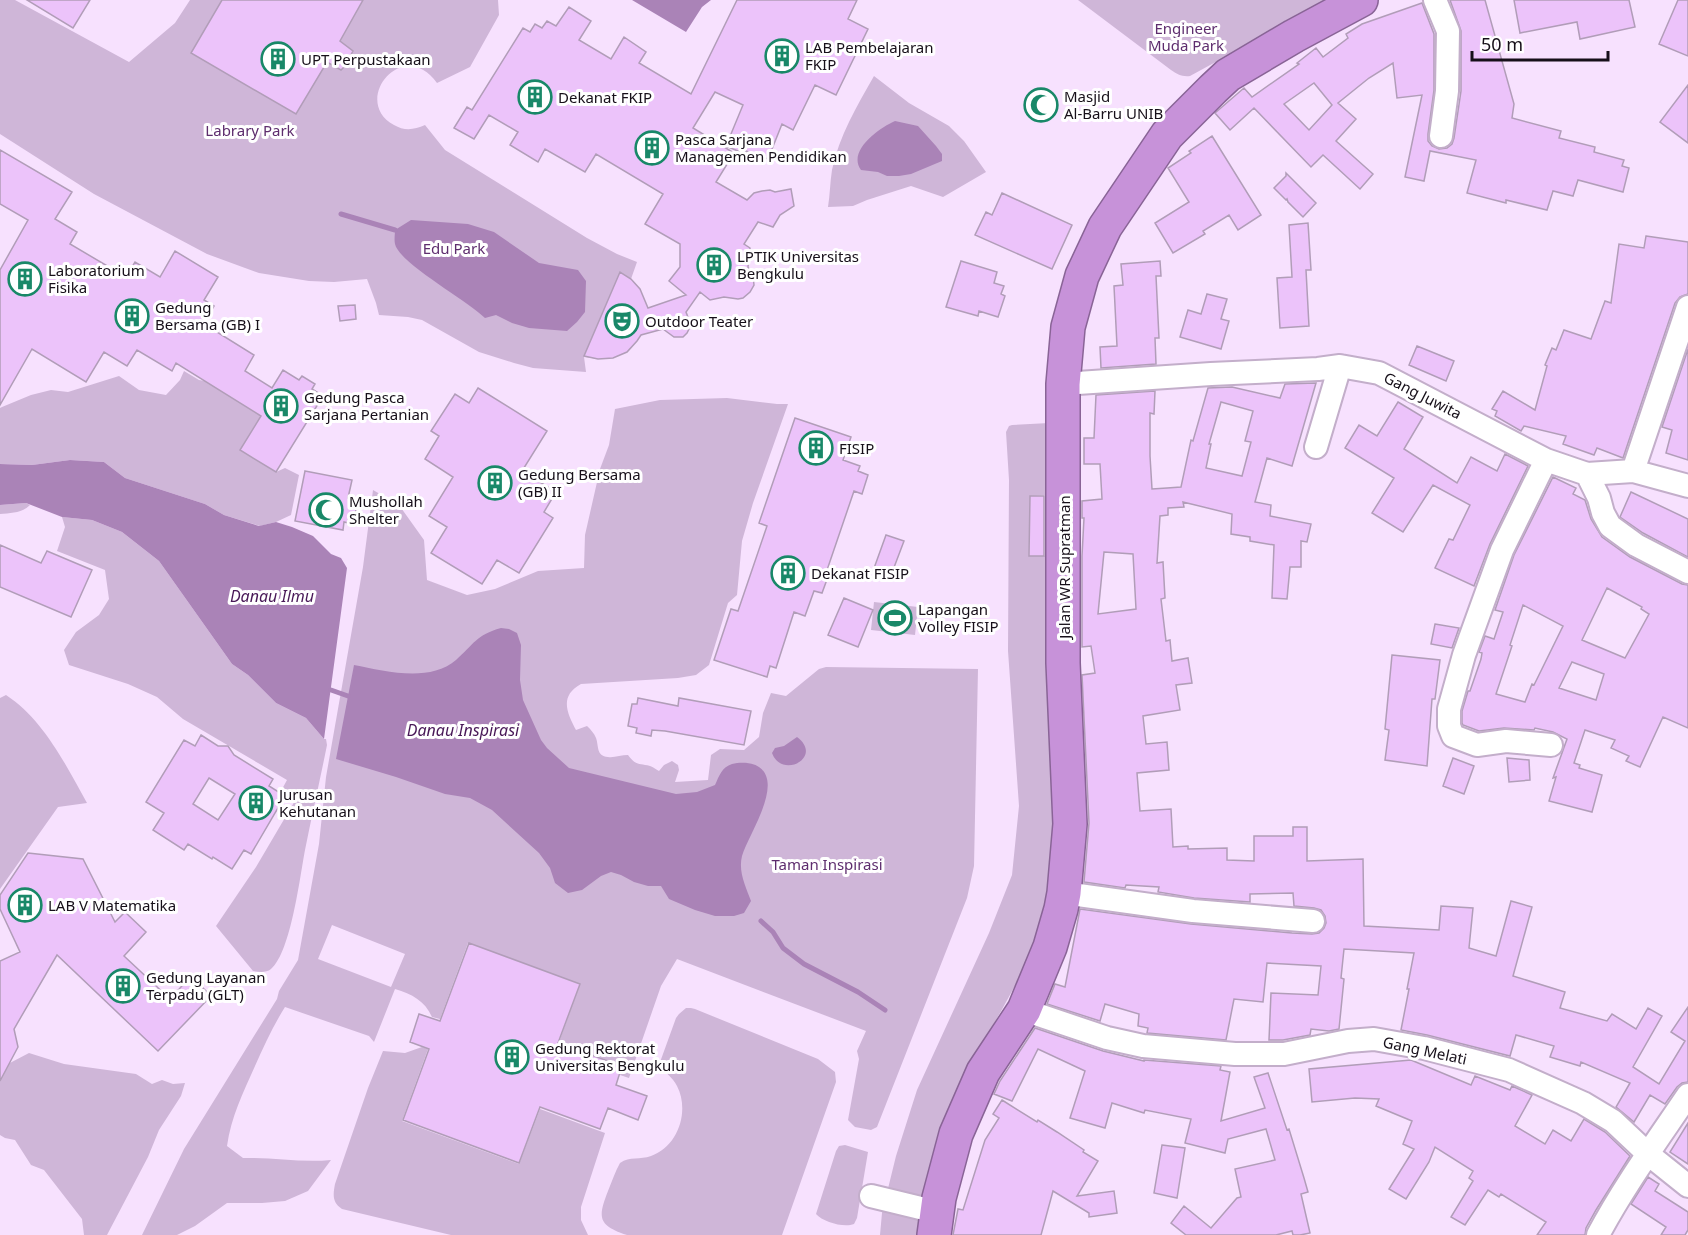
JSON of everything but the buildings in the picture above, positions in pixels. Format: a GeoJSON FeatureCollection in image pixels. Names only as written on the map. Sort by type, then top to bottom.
{"type":"FeatureCollection","features":[{"type":"Feature","properties":{"kind":"highway","name":"Jalan WR Supratman"},"geometry":{"type":"LineString","coordinates":[[936,1223],[956,1134],[983,1071],[1024,1010],[1050,947],[1064,893],[1070,824],[1063,663],[1063,384],[1068,327],[1082,276],[1105,227],[1167,135],[1228,75],[1361,0]]}},
{"type":"Feature","properties":{"kind":"street"},"geometry":{"type":"LineString","coordinates":[[1435,0],[1448,31],[1447,90],[1441,136]]}},
{"type":"Feature","properties":{"kind":"street"},"geometry":{"type":"LineString","coordinates":[[1633,471],[1688,307]]}},
{"type":"Feature","properties":{"kind":"street","name":"Gang Juwita"},"geometry":{"type":"LineString","coordinates":[[1063,384],[1340,366],[1379,373],[1546,460],[1587,474]]}},
{"type":"Feature","properties":{"kind":"street"},"geometry":{"type":"LineString","coordinates":[[1316,447],[1340,366]]}},
{"type":"Feature","properties":{"kind":"street"},"geometry":{"type":"LineString","coordinates":[[1546,460],[1502,550],[1464,655],[1449,709],[1449,726],[1453,736],[1477,745],[1506,741],[1551,746]]}},
{"type":"Feature","properties":{"kind":"street"},"geometry":{"type":"LineString","coordinates":[[1688,486],[1633,471],[1587,474],[1610,526],[1636,545],[1688,572]]}},
{"type":"Feature","properties":{"kind":"street"},"geometry":{"type":"LineString","coordinates":[[1064,893],[1193,911],[1313,921]]}},
{"type":"Feature","properties":{"kind":"street","name":"Gang Melati"},"geometry":{"type":"LineString","coordinates":[[1024,1010],[1107,1038],[1143,1046],[1234,1054],[1284,1054],[1347,1041],[1374,1039],[1424,1048],[1509,1070],[1582,1102],[1613,1121],[1648,1154],[1688,1186]]}},
{"type":"Feature","properties":{"kind":"street"},"geometry":{"type":"LineString","coordinates":[[1598,1235],[1608,1216],[1688,1095]]}},
{"type":"Feature","properties":{"kind":"street"},"geometry":{"type":"LineString","coordinates":[[871,1196],[936,1223]]}},
{"type":"Feature","properties":{"kind":"green space","name":"Labrary Park"},"geometry":{"type":"Polygon","coordinates":[[[0,0],[15,0],[129,62],[175,23],[190,0],[498,0],[499,15],[470,67],[437,83],[424,70],[410,66],[397,69],[386,77],[379,89],[377,102],[382,114],[394,125],[405,129],[425,125],[445,150],[587,238],[637,262],[631,279],[640,289],[644,328],[637,341],[627,352],[613,358],[584,357],[586,372],[533,368],[479,352],[422,320],[379,315],[367,279],[334,282],[309,281],[259,273],[207,254],[94,194],[0,134],[0,0]]]}},
{"type":"Feature","properties":{"kind":"green space","name":"Engineer Muda Park"},"geometry":{"type":"Polygon","coordinates":[[[1078,0],[1329,0],[1187,76],[1171,70],[1078,0]]]}},
{"type":"Feature","properties":{"kind":"green space"},"geometry":{"type":"Polygon","coordinates":[[[874,76],[909,103],[949,126],[964,141],[986,172],[943,197],[911,186],[853,206],[828,207],[832,170],[839,145],[849,121],[874,76]]]}},
{"type":"Feature","properties":{"kind":"green space"},"geometry":{"type":"Polygon","coordinates":[[[184,371],[205,381],[261,416],[240,450],[276,472],[285,468],[299,475],[291,515],[260,526],[224,515],[205,504],[125,478],[104,462],[70,460],[32,465],[0,464],[0,408],[31,395],[51,390],[68,392],[119,376],[139,390],[166,395],[180,380],[184,371]]]}},
{"type":"Feature","properties":{"kind":"green space","name":"Taman Inspirasi"},"geometry":{"type":"Polygon","coordinates":[[[727,398],[788,404],[742,541],[737,595],[728,603],[709,665],[696,675],[678,678],[581,684],[567,699],[568,711],[576,730],[587,726],[595,736],[601,755],[610,757],[628,755],[636,763],[651,766],[659,771],[672,761],[678,765],[679,770],[675,782],[708,780],[711,755],[720,749],[744,750],[759,737],[763,713],[771,693],[786,696],[819,669],[826,667],[978,669],[974,866],[967,898],[877,1127],[871,1130],[855,1127],[848,1120],[859,1059],[857,1051],[866,1031],[677,959],[661,986],[629,1078],[620,1075],[623,1066],[559,1042],[580,984],[468,943],[440,1019],[432,1017],[417,999],[395,989],[374,1042],[369,1036],[285,1007],[269,1036],[234,1115],[227,1146],[243,1158],[331,1160],[308,1191],[285,1201],[227,1203],[195,1226],[177,1235],[142,1235],[184,1149],[277,999],[279,991],[298,960],[319,844],[326,777],[363,567],[373,490],[399,505],[424,540],[427,580],[467,595],[495,589],[538,571],[584,568],[585,535],[600,469],[609,445],[615,409],[660,400],[727,398]],[[332,925],[318,959],[391,987],[405,954],[332,925]]]}},
{"type":"Feature","properties":{"kind":"green space"},"geometry":{"type":"Polygon","coordinates":[[[1049,423],[1048,495],[1030,496],[1029,555],[1048,556],[1056,827],[1047,906],[1028,962],[955,1093],[924,1235],[880,1235],[882,1213],[896,1156],[917,1090],[989,933],[1012,875],[1019,806],[1008,651],[1009,480],[1006,432],[1012,425],[1049,423]]]}},
{"type":"Feature","properties":{"kind":"green space"},"geometry":{"type":"Polygon","coordinates":[[[26,503],[30,505],[23,510],[0,514],[0,505],[26,503]]]}},
{"type":"Feature","properties":{"kind":"green space"},"geometry":{"type":"Polygon","coordinates":[[[62,517],[92,520],[122,532],[159,561],[232,664],[248,675],[276,703],[306,718],[326,739],[327,745],[294,913],[284,947],[278,960],[269,970],[253,971],[216,926],[256,867],[296,799],[281,791],[287,780],[183,719],[157,697],[128,684],[69,665],[64,650],[76,632],[99,615],[109,599],[105,570],[57,551],[65,527],[62,517]]]}},
{"type":"Feature","properties":{"kind":"green space","name":"Lapangan Volley FISIP"},"geometry":{"type":"Polygon","coordinates":[[[874,602],[918,607],[915,635],[871,630],[874,602]]]}},
{"type":"Feature","properties":{"kind":"green space"},"geometry":{"type":"Polygon","coordinates":[[[6,695],[19,705],[42,730],[62,758],[87,803],[58,807],[0,889],[0,698],[6,695]]]}},
{"type":"Feature","properties":{"kind":"green space"},"geometry":{"type":"Polygon","coordinates":[[[686,1008],[695,1009],[818,1059],[835,1072],[836,1082],[782,1235],[627,1235],[610,1228],[602,1219],[605,1200],[620,1163],[651,1156],[660,1151],[668,1145],[679,1127],[682,1117],[681,1096],[675,1083],[659,1065],[676,1018],[686,1008]]]}},
{"type":"Feature","properties":{"kind":"green space"},"geometry":{"type":"Polygon","coordinates":[[[422,1047],[428,1049],[402,1121],[519,1164],[540,1109],[605,1133],[581,1207],[581,1220],[588,1235],[451,1235],[342,1209],[336,1204],[335,1184],[383,1051],[405,1053],[422,1047]]]}},
{"type":"Feature","properties":{"kind":"green space"},"geometry":{"type":"Polygon","coordinates":[[[29,1053],[64,1064],[136,1074],[152,1084],[162,1080],[173,1084],[185,1083],[181,1096],[159,1130],[148,1157],[107,1235],[84,1235],[82,1219],[44,1170],[31,1165],[15,1140],[0,1135],[0,1079],[8,1064],[29,1053]]]}},
{"type":"Feature","properties":{"kind":"green space"},"geometry":{"type":"Polygon","coordinates":[[[845,1145],[868,1152],[857,1218],[854,1224],[839,1225],[828,1222],[816,1214],[836,1151],[839,1146],[845,1145]]]}},
{"type":"Feature","properties":{"kind":"water"},"geometry":{"type":"Polygon","coordinates":[[[632,0],[711,0],[702,7],[686,32],[632,0]]]}},
{"type":"Feature","properties":{"kind":"water"},"geometry":{"type":"Polygon","coordinates":[[[895,121],[918,126],[942,154],[942,161],[911,174],[899,176],[887,176],[878,172],[861,170],[858,155],[861,148],[881,129],[895,121]]]}},
{"type":"Feature","properties":{"kind":"water"},"geometry":{"type":"Polygon","coordinates":[[[411,220],[468,224],[494,232],[539,263],[578,270],[586,281],[585,312],[567,331],[529,328],[496,315],[485,318],[399,252],[395,244],[395,230],[411,220]]]}},
{"type":"Feature","properties":{"kind":"water","name":"Danau Ilmu"},"geometry":{"type":"Polygon","coordinates":[[[70,460],[104,462],[125,478],[205,504],[224,515],[259,526],[276,522],[292,527],[313,536],[331,554],[341,558],[347,568],[324,739],[306,718],[276,703],[248,675],[232,664],[159,561],[122,532],[92,520],[62,517],[26,503],[0,505],[0,464],[32,465],[70,460]]]}},
{"type":"Feature","properties":{"kind":"water","name":"Danau Inspirasi"},"geometry":{"type":"Polygon","coordinates":[[[501,628],[517,633],[521,645],[520,680],[523,700],[541,740],[569,768],[676,794],[697,792],[715,785],[723,770],[732,764],[753,764],[766,775],[768,785],[766,797],[741,862],[743,879],[751,901],[744,913],[734,916],[715,916],[695,910],[669,899],[661,886],[648,886],[611,872],[601,876],[582,890],[568,893],[555,883],[550,868],[539,853],[492,810],[470,798],[445,794],[336,759],[354,665],[406,673],[433,671],[456,660],[481,637],[501,628]]]}},
{"type":"Feature","properties":{"kind":"water"},"geometry":{"type":"Polygon","coordinates":[[[797,737],[804,745],[806,752],[804,758],[791,765],[784,765],[777,761],[772,753],[775,748],[784,746],[797,737]]]}},
{"type":"Feature","properties":{"kind":"waterway"},"geometry":{"type":"LineString","coordinates":[[341,214],[395,230]]}},
{"type":"Feature","properties":{"kind":"waterway"},"geometry":{"type":"LineString","coordinates":[[331,690],[348,696]]}},
{"type":"Feature","properties":{"kind":"waterway"},"geometry":{"type":"LineString","coordinates":[[761,921],[773,932],[783,948],[804,964],[858,992],[885,1010]]}},
{"type":"Feature","properties":{"kind":"place","name":"LAB Pembelajaran FKIP"},"geometry":{"type":"Point","coordinates":[782,56]}},
{"type":"Feature","properties":{"kind":"place","name":"UPT Perpustakaan"},"geometry":{"type":"Point","coordinates":[278,59]}},
{"type":"Feature","properties":{"kind":"place","name":"Dekanat FKIP"},"geometry":{"type":"Point","coordinates":[535,97]}},
{"type":"Feature","properties":{"kind":"place","name":"Masjid Al-Barru UNIB"},"geometry":{"type":"Point","coordinates":[1041,105]}},
{"type":"Feature","properties":{"kind":"place","name":"Pasca Sarjana Managemen Pendidikan"},"geometry":{"type":"Point","coordinates":[652,148]}},
{"type":"Feature","properties":{"kind":"place","name":"LPTIK Universitas Bengkulu"},"geometry":{"type":"Point","coordinates":[714,265]}},
{"type":"Feature","properties":{"kind":"place","name":"Laboratorium Fisika"},"geometry":{"type":"Point","coordinates":[25,279]}},
{"type":"Feature","properties":{"kind":"place","name":"Gedung Bersama (GB) I"},"geometry":{"type":"Point","coordinates":[132,316]}},
{"type":"Feature","properties":{"kind":"place","name":"Outdoor Teater"},"geometry":{"type":"Point","coordinates":[622,321]}},
{"type":"Feature","properties":{"kind":"place","name":"Gedung Pasca Sarjana Pertanian"},"geometry":{"type":"Point","coordinates":[281,406]}},
{"type":"Feature","properties":{"kind":"place","name":"FISIP"},"geometry":{"type":"Point","coordinates":[816,448]}},
{"type":"Feature","properties":{"kind":"place","name":"Gedung Bersama (GB) II"},"geometry":{"type":"Point","coordinates":[495,483]}},
{"type":"Feature","properties":{"kind":"place","name":"Mushollah Shelter"},"geometry":{"type":"Point","coordinates":[326,510]}},
{"type":"Feature","properties":{"kind":"place","name":"Dekanat FISIP"},"geometry":{"type":"Point","coordinates":[788,573]}},
{"type":"Feature","properties":{"kind":"place","name":"Lapangan Volley FISIP"},"geometry":{"type":"Point","coordinates":[895,618]}},
{"type":"Feature","properties":{"kind":"place","name":"Jurusan Kehutanan"},"geometry":{"type":"Point","coordinates":[256,803]}},
{"type":"Feature","properties":{"kind":"place","name":"LAB V Matematika"},"geometry":{"type":"Point","coordinates":[25,905]}},
{"type":"Feature","properties":{"kind":"place","name":"Gedung Layanan Terpadu (GLT)"},"geometry":{"type":"Point","coordinates":[123,986]}},
{"type":"Feature","properties":{"kind":"place","name":"Gedung Rektorat Universitas Bengkulu"},"geometry":{"type":"Point","coordinates":[512,1057]}},
{"type":"Feature","properties":{"kind":"park label","name":"Edu Park"},"geometry":{"type":"Point","coordinates":[454,248]}}]}
